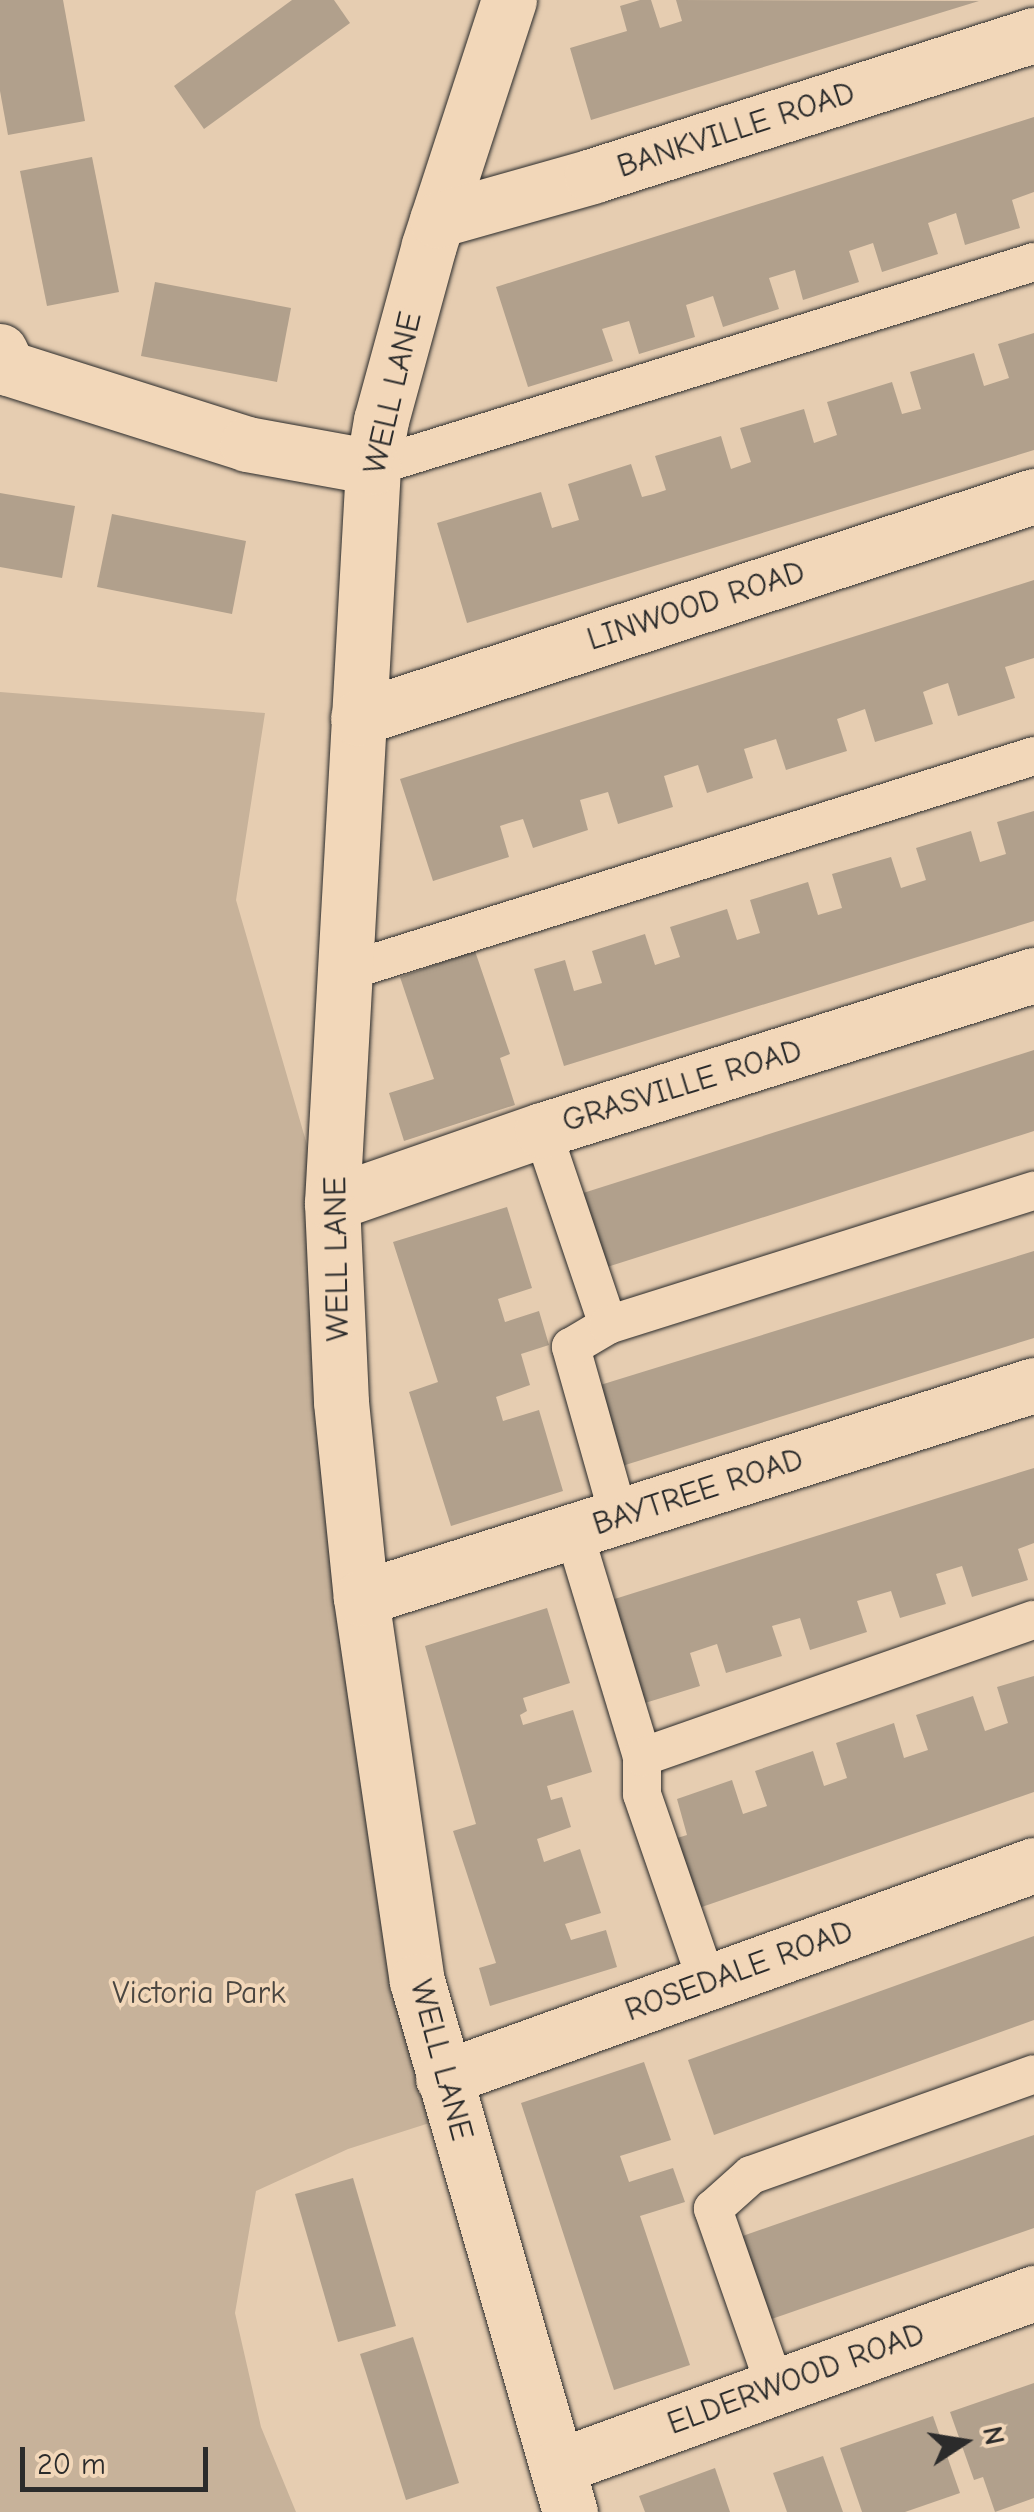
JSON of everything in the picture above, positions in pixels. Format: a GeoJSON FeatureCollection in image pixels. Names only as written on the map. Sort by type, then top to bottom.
{"type":"FeatureCollection","features":[{"type":"Feature","properties":{"kind":"street","name":"WELL LANE"},"geometry":{"type":"LineString","coordinates":[[510,0],[436,220],[381,420],[374,467],[332,1203],[341,1402],[362,1598],[417,1981],[564,2489]]}},
{"type":"Feature","properties":{"kind":"street","name":"BANKVILLE ROAD"},"geometry":{"type":"LineString","coordinates":[[436,220],[592,176],[1034,35]]}},
{"type":"Feature","properties":{"kind":"street"},"geometry":{"type":"LineString","coordinates":[[0,351],[8,368],[246,444],[374,467]]}},
{"type":"Feature","properties":{"kind":"street","name":"LINWOOD ROAD"},"geometry":{"type":"LineString","coordinates":[[358,718],[1034,496]]}},
{"type":"Feature","properties":{"kind":"street","name":"GRASVILLE ROAD"},"geometry":{"type":"LineString","coordinates":[[332,1203],[542,1130],[1034,974]]}},
{"type":"Feature","properties":{"kind":"street","name":"BAYTREE ROAD"},"geometry":{"type":"LineString","coordinates":[[362,1598],[1034,1385]]}},
{"type":"Feature","properties":{"kind":"street","name":"ROSEDALE ROAD"},"geometry":{"type":"LineString","coordinates":[[443,2078],[1034,1865]]}},
{"type":"Feature","properties":{"kind":"street","name":"ELDERWOOD ROAD"},"geometry":{"type":"LineString","coordinates":[[564,2489],[775,2386],[1034,2293]]}},
{"type":"Feature","properties":{"kind":"lane"},"geometry":{"type":"LineString","coordinates":[[374,467],[1034,262]]}},
{"type":"Feature","properties":{"kind":"lane"},"geometry":{"type":"LineString","coordinates":[[348,971],[1034,756]]}},
{"type":"Feature","properties":{"kind":"lane"},"geometry":{"type":"LineString","coordinates":[[542,1130],[608,1325]]}},
{"type":"Feature","properties":{"kind":"lane"},"geometry":{"type":"LineString","coordinates":[[707,1982],[642,1794],[642,1757],[597,1525],[571,1347],[608,1325],[1034,1191]]}},
{"type":"Feature","properties":{"kind":"lane"},"geometry":{"type":"LineString","coordinates":[[642,1757],[1034,1620]]}},
{"type":"Feature","properties":{"kind":"lane"},"geometry":{"type":"LineString","coordinates":[[775,2386],[713,2210],[751,2175],[1034,2074]]}},
{"type":"Feature","properties":{"kind":"green space","name":"Victoria Park"},"geometry":{"type":"Polygon","coordinates":[[[0,692],[265,713],[236,900],[321,1193],[442,2119],[348,2149],[256,2191],[235,2313],[261,2427],[296,2512],[0,2512],[0,692]]]}},
{"type":"Feature","properties":{"kind":"building"},"geometry":{"type":"Polygon","coordinates":[[[0,0],[63,0],[85,121],[8,135],[0,91],[0,0]]]}},
{"type":"Feature","properties":{"kind":"building"},"geometry":{"type":"Polygon","coordinates":[[[292,0],[334,0],[350,23],[204,129],[174,86],[292,0]]]}},
{"type":"Feature","properties":{"kind":"building"},"geometry":{"type":"Polygon","coordinates":[[[651,0],[660,28],[682,21],[676,0],[979,1],[591,120],[570,48],[627,31],[620,6],[651,0]]]}},
{"type":"Feature","properties":{"kind":"building"},"geometry":{"type":"Polygon","coordinates":[[[1034,117],[1034,192],[1012,200],[1020,228],[965,245],[956,213],[928,223],[938,254],[882,272],[873,243],[849,251],[859,282],[803,300],[795,270],[769,278],[779,309],[723,327],[713,296],[686,305],[695,337],[639,354],[629,321],[602,329],[613,361],[528,387],[496,287],[1034,117]]]}},
{"type":"Feature","properties":{"kind":"building"},"geometry":{"type":"Polygon","coordinates":[[[92,157],[119,292],[47,306],[20,171],[92,157]]]}},
{"type":"Feature","properties":{"kind":"building"},"geometry":{"type":"Polygon","coordinates":[[[155,282],[291,308],[277,382],[141,356],[155,282]]]}},
{"type":"Feature","properties":{"kind":"building"},"geometry":{"type":"Polygon","coordinates":[[[1034,333],[1034,450],[467,623],[437,523],[541,492],[552,528],[579,520],[568,484],[631,464],[642,497],[654,494],[666,490],[655,456],[721,436],[731,469],[751,462],[740,428],[804,409],[814,443],[837,435],[827,402],[892,382],[902,414],[921,409],[910,372],[974,353],[984,386],[1009,378],[998,344],[1034,333]]]}},
{"type":"Feature","properties":{"kind":"building"},"geometry":{"type":"Polygon","coordinates":[[[0,493],[75,506],[62,578],[0,567],[0,493]]]}},
{"type":"Feature","properties":{"kind":"building"},"geometry":{"type":"Polygon","coordinates":[[[112,514],[246,541],[232,614],[97,587],[112,514]]]}},
{"type":"Feature","properties":{"kind":"building"},"geometry":{"type":"Polygon","coordinates":[[[1034,580],[1034,658],[1005,667],[1015,698],[958,716],[948,683],[923,692],[933,724],[875,742],[865,709],[837,719],[847,751],[786,770],[776,739],[744,749],[753,778],[707,793],[698,765],[664,776],[673,807],[618,824],[608,792],[580,800],[588,830],[533,848],[523,819],[509,823],[500,826],[509,857],[433,881],[400,779],[1034,580]]]}},
{"type":"Feature","properties":{"kind":"building"},"geometry":{"type":"Polygon","coordinates":[[[1034,811],[1034,921],[564,1066],[534,969],[565,960],[574,991],[602,983],[592,951],[645,934],[655,965],[680,957],[670,927],[727,909],[737,940],[760,933],[750,900],[808,882],[818,915],[842,908],[832,874],[891,857],[901,888],[926,880],[916,848],[971,831],[980,862],[1006,854],[997,822],[1034,811]]]}},
{"type":"Feature","properties":{"kind":"building"},"geometry":{"type":"Polygon","coordinates":[[[475,951],[510,1054],[500,1058],[515,1105],[404,1141],[389,1093],[434,1079],[400,977],[475,951]]]}},
{"type":"Feature","properties":{"kind":"building"},"geometry":{"type":"Polygon","coordinates":[[[1034,1050],[1034,1131],[604,1268],[580,1194],[1034,1050]]]}},
{"type":"Feature","properties":{"kind":"building"},"geometry":{"type":"Polygon","coordinates":[[[507,1207],[532,1288],[498,1299],[505,1322],[539,1311],[549,1345],[521,1354],[530,1385],[496,1397],[503,1421],[539,1410],[563,1491],[451,1526],[409,1392],[438,1382],[393,1242],[507,1207]]]}},
{"type":"Feature","properties":{"kind":"building"},"geometry":{"type":"Polygon","coordinates":[[[1034,1251],[1034,1338],[622,1466],[597,1386],[1034,1251]]]}},
{"type":"Feature","properties":{"kind":"building"},"geometry":{"type":"Polygon","coordinates":[[[1034,1468],[1034,1543],[1018,1549],[1028,1580],[972,1597],[962,1566],[936,1574],[946,1604],[900,1618],[891,1591],[857,1601],[867,1632],[810,1650],[800,1618],[772,1626],[782,1656],[726,1673],[717,1644],[690,1653],[700,1686],[645,1703],[605,1602],[1034,1468]]]}},
{"type":"Feature","properties":{"kind":"building"},"geometry":{"type":"Polygon","coordinates":[[[547,1608],[570,1683],[523,1698],[527,1711],[520,1715],[523,1725],[573,1710],[592,1772],[547,1786],[551,1800],[562,1797],[571,1827],[537,1839],[544,1862],[580,1849],[601,1913],[565,1924],[571,1940],[606,1930],[617,1967],[490,2006],[479,1968],[496,1963],[453,1831],[476,1824],[425,1646],[547,1608]]]}},
{"type":"Feature","properties":{"kind":"building"},"geometry":{"type":"Polygon","coordinates":[[[1034,1676],[1034,1792],[696,1909],[674,1839],[687,1835],[677,1799],[732,1780],[743,1814],[767,1806],[755,1771],[813,1751],[824,1786],[847,1778],[836,1743],[894,1723],[904,1758],[928,1750],[916,1715],[973,1696],[985,1731],[1008,1723],[997,1687],[1034,1676]]]}},
{"type":"Feature","properties":{"kind":"building"},"geometry":{"type":"Polygon","coordinates":[[[1034,1936],[1034,2020],[714,2135],[688,2060],[1034,1936]]]}},
{"type":"Feature","properties":{"kind":"building"},"geometry":{"type":"Polygon","coordinates":[[[644,2062],[671,2140],[620,2156],[629,2182],[673,2168],[685,2202],[640,2216],[690,2365],[614,2390],[521,2103],[644,2062]]]}},
{"type":"Feature","properties":{"kind":"building"},"geometry":{"type":"Polygon","coordinates":[[[1034,2135],[1034,2228],[763,2322],[734,2239],[1034,2135]]]}},
{"type":"Feature","properties":{"kind":"building"},"geometry":{"type":"Polygon","coordinates":[[[353,2178],[396,2326],[338,2342],[295,2194],[353,2178]]]}},
{"type":"Feature","properties":{"kind":"building"},"geometry":{"type":"Polygon","coordinates":[[[413,2337],[459,2483],[406,2500],[360,2354],[413,2337]]]}},
{"type":"Feature","properties":{"kind":"building"},"geometry":{"type":"Polygon","coordinates":[[[1034,2383],[1034,2498],[995,2512],[983,2477],[974,2480],[950,2412],[1034,2383]]]}},
{"type":"Feature","properties":{"kind":"building"},"geometry":{"type":"Polygon","coordinates":[[[933,2416],[960,2493],[905,2512],[862,2512],[840,2448],[933,2416]]]}},
{"type":"Feature","properties":{"kind":"building"},"geometry":{"type":"Polygon","coordinates":[[[823,2456],[843,2512],[787,2512],[773,2473],[823,2456]]]}},
{"type":"Feature","properties":{"kind":"building"},"geometry":{"type":"Polygon","coordinates":[[[715,2468],[730,2512],[645,2512],[639,2496],[715,2468]]]}}]}
